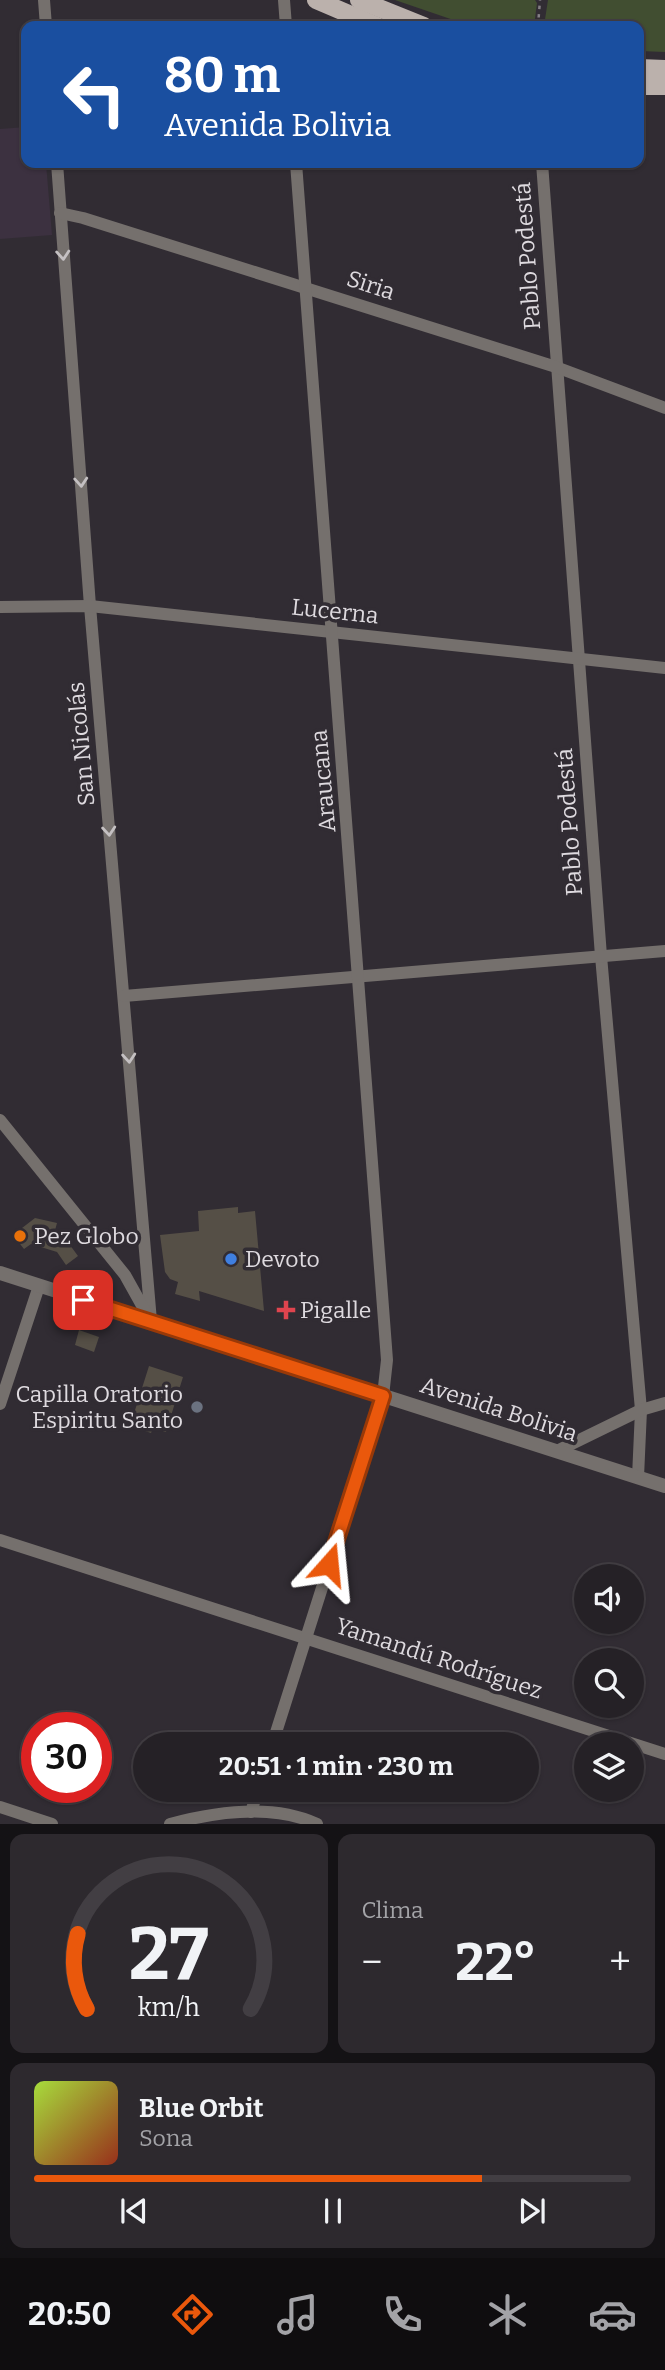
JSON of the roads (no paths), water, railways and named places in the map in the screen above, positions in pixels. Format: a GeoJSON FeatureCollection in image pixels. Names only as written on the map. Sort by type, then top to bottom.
{"type":"FeatureCollection","features":[{"type":"Feature","properties":{"kind":"main road"},"geometry":{"type":"LineString","coordinates":[[316,0],[365,21]]}},
{"type":"Feature","properties":{"kind":"main road"},"geometry":{"type":"LineString","coordinates":[[359,0],[412,21]]}},
{"type":"Feature","properties":{"kind":"main road"},"geometry":{"type":"LineString","coordinates":[[644,68],[665,69]]}},
{"type":"Feature","properties":{"kind":"main road"},"geometry":{"type":"LineString","coordinates":[[644,86],[665,86]]}},
{"type":"Feature","properties":{"kind":"street"},"geometry":{"type":"LineString","coordinates":[[44,0],[46,21]]}},
{"type":"Feature","properties":{"kind":"street"},"geometry":{"type":"LineString","coordinates":[[284,0],[286,21]]}},
{"type":"Feature","properties":{"kind":"street","name":"San Nicolás"},"geometry":{"type":"LineString","coordinates":[[57,168],[90,607],[151,1321]]}},
{"type":"Feature","properties":{"kind":"street","name":"Araucana"},"geometry":{"type":"LineString","coordinates":[[276,1732],[383,1396],[387,1360],[360,976],[296,168]]}},
{"type":"Feature","properties":{"kind":"street","name":"Pablo Podestá"},"geometry":{"type":"LineString","coordinates":[[542,168],[601,956],[641,1410],[638,1477]]}},
{"type":"Feature","properties":{"kind":"street","name":"Siria"},"geometry":{"type":"LineString","coordinates":[[60,213],[305,286],[556,367],[665,408]]}},
{"type":"Feature","properties":{"kind":"street","name":"Lucerna"},"geometry":{"type":"LineString","coordinates":[[0,607],[90,607],[665,668]]}},
{"type":"Feature","properties":{"kind":"street"},"geometry":{"type":"LineString","coordinates":[[124,996],[665,951]]}},
{"type":"Feature","properties":{"kind":"street"},"geometry":{"type":"LineString","coordinates":[[0,1120],[125,1275],[151,1321]]}},
{"type":"Feature","properties":{"kind":"street","name":"Avenida Bolivia"},"geometry":{"type":"LineString","coordinates":[[0,1273],[665,1486]]}},
{"type":"Feature","properties":{"kind":"street"},"geometry":{"type":"LineString","coordinates":[[0,1404],[39,1286]]}},
{"type":"Feature","properties":{"kind":"street"},"geometry":{"type":"LineString","coordinates":[[557,1451],[641,1410],[665,1403]]}},
{"type":"Feature","properties":{"kind":"street","name":"Yamandú Rodríguez"},"geometry":{"type":"LineString","coordinates":[[0,1540],[306,1636],[665,1754]]}},
{"type":"Feature","properties":{"kind":"street"},"geometry":{"type":"LineString","coordinates":[[251,1812],[254,1802]]}},
{"type":"Feature","properties":{"kind":"street"},"geometry":{"type":"LineString","coordinates":[[0,1807],[52,1824]]}},
{"type":"Feature","properties":{"kind":"street"},"geometry":{"type":"LineString","coordinates":[[170,1824],[197,1817],[251,1812],[297,1817],[317,1824]]}},
{"type":"Feature","properties":{"kind":"place","name":"Pez Globo"},"geometry":{"type":"Point","coordinates":[20,1236]}},
{"type":"Feature","properties":{"kind":"place","name":"Devoto"},"geometry":{"type":"Point","coordinates":[231,1259]}},
{"type":"Feature","properties":{"kind":"place","name":"Pigalle"},"geometry":{"type":"Point","coordinates":[286,1310]}},
{"type":"Feature","properties":{"kind":"place","name":"Capilla Oratorio Espiritu Santo"},"geometry":{"type":"Point","coordinates":[197,1407]}}]}
